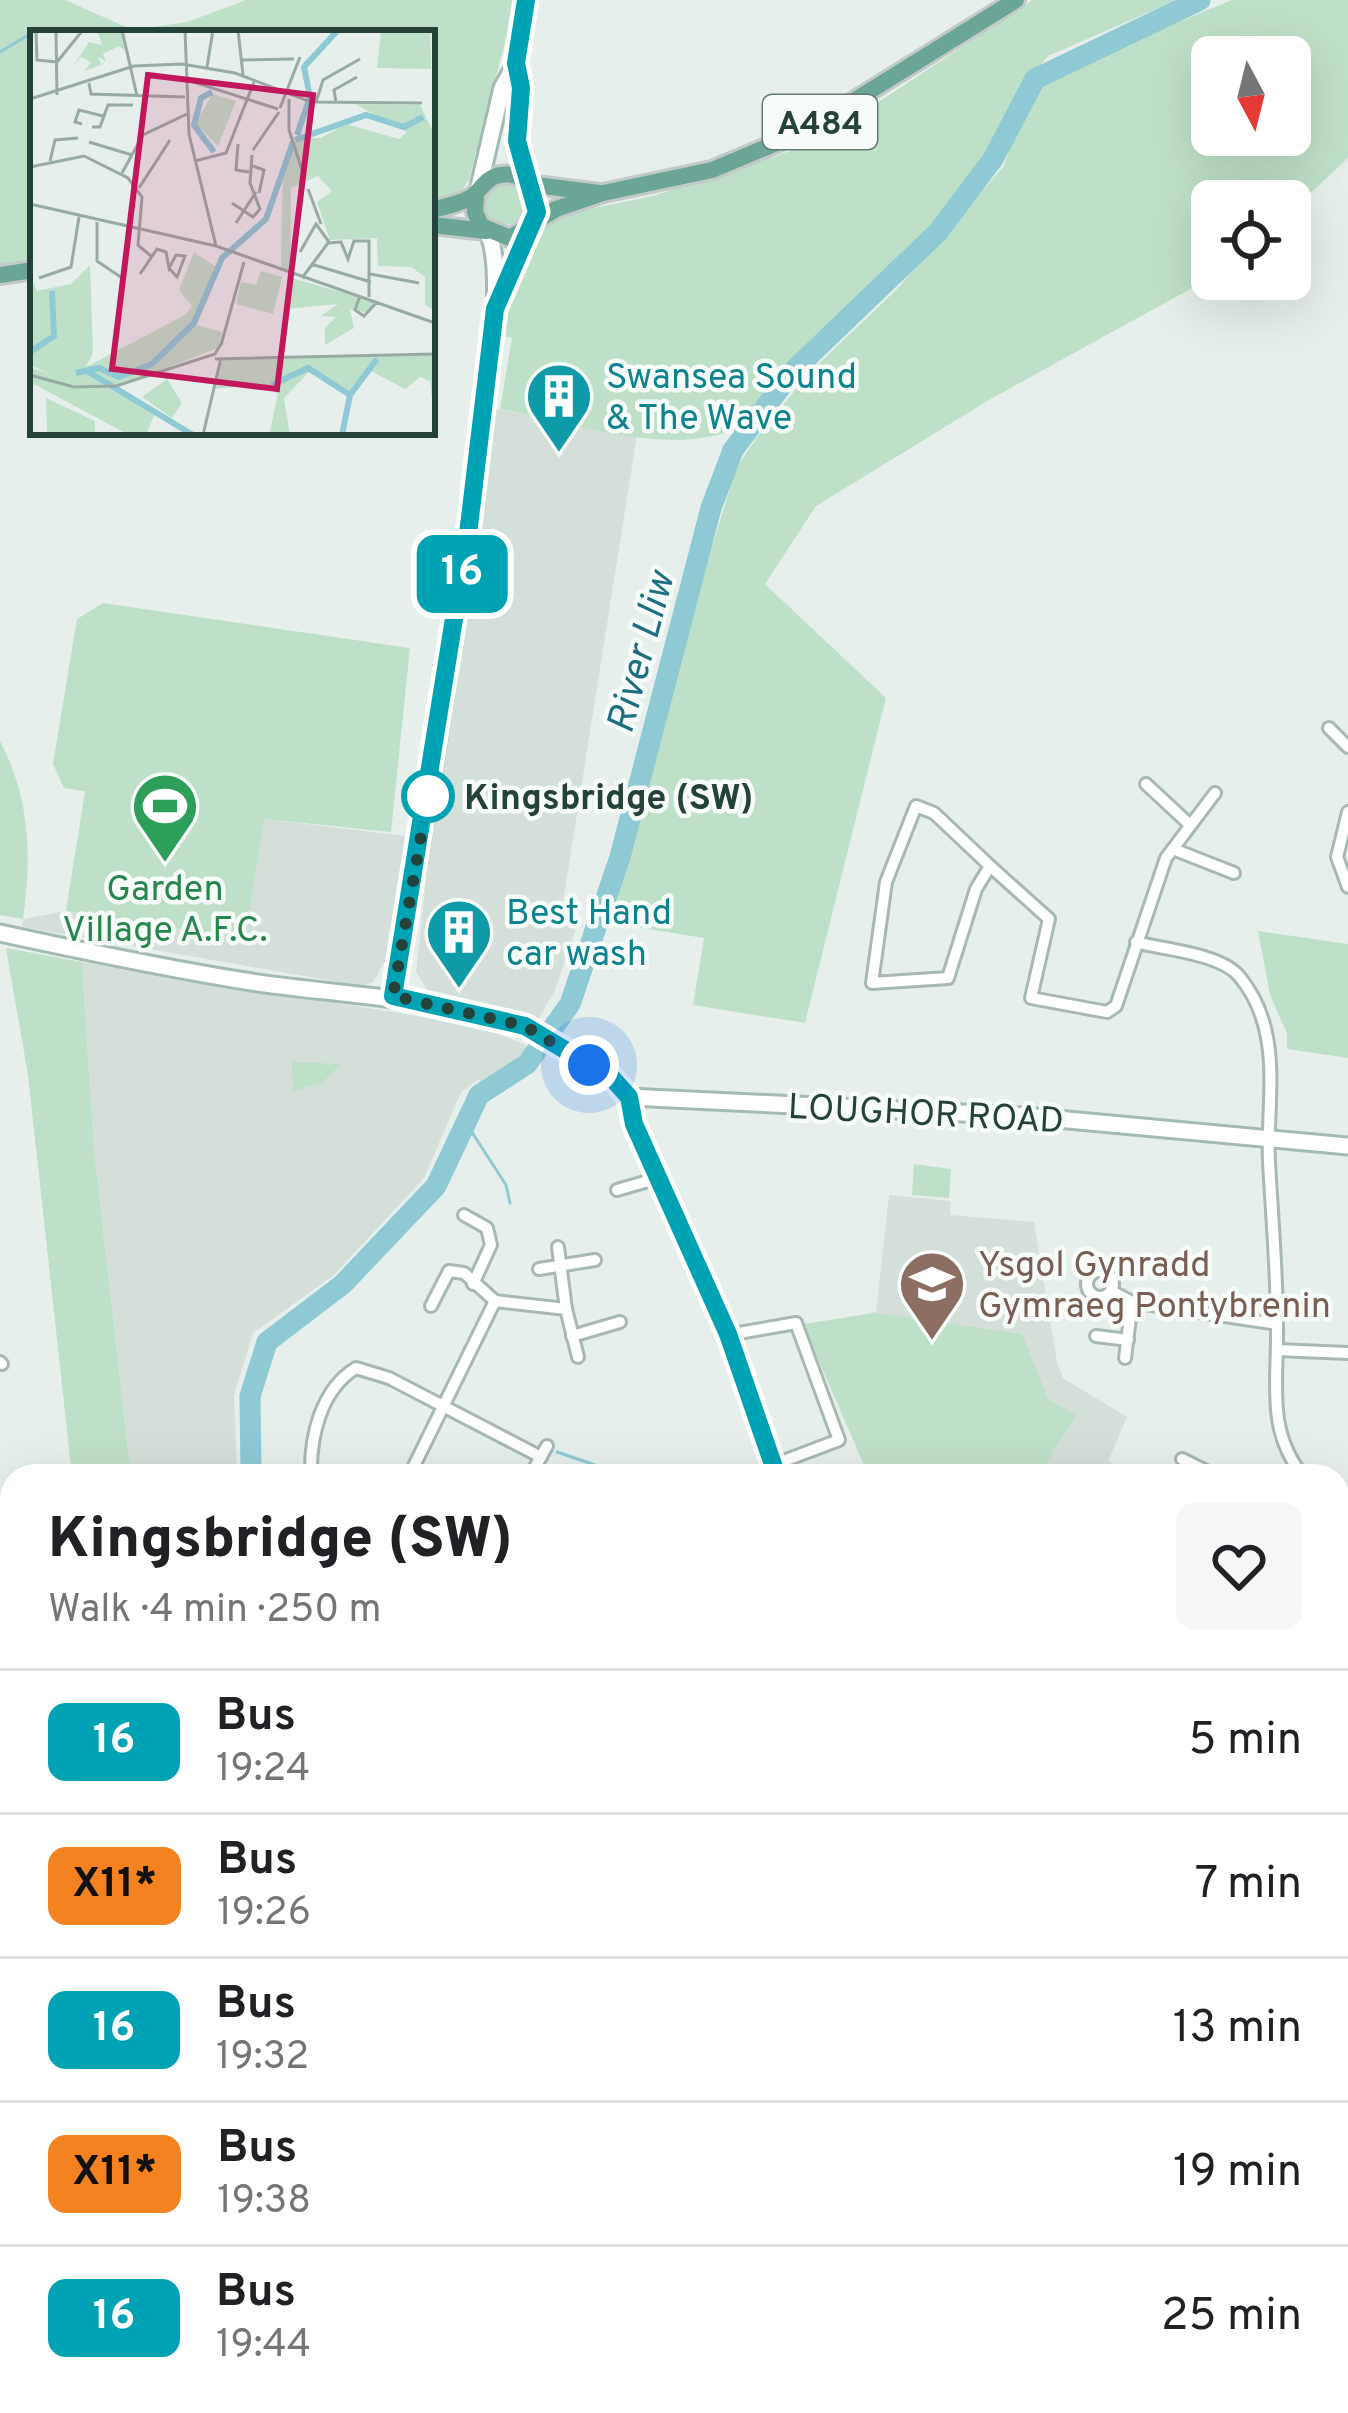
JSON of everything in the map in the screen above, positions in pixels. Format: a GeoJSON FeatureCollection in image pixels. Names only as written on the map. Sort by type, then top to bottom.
{"type":"FeatureCollection","features":[{"type":"Feature","properties":{"kind":"main road"},"geometry":{"type":"LineString","coordinates":[[393,996],[469,526],[495,309],[495,254],[475,212],[477,193],[502,88],[516,63],[526,0]]}},
{"type":"Feature","properties":{"kind":"main road","name":"A484"},"geometry":{"type":"LineString","coordinates":[[531,225],[603,193],[712,170],[807,130],[1016,0]]}},
{"type":"Feature","properties":{"kind":"main road"},"geometry":{"type":"LineString","coordinates":[[495,309],[537,201],[526,182],[517,141],[521,88],[516,63]]}},
{"type":"Feature","properties":{"kind":"main road"},"geometry":{"type":"LineString","coordinates":[[435,209],[477,193],[500,175],[526,182]]}},
{"type":"Feature","properties":{"kind":"main road","name":"A484"},"geometry":{"type":"LineString","coordinates":[[526,182],[603,193]]}},
{"type":"Feature","properties":{"kind":"main road"},"geometry":{"type":"LineString","coordinates":[[435,225],[510,238],[531,225]]}},
{"type":"Feature","properties":{"kind":"main road"},"geometry":{"type":"LineString","coordinates":[[0,274],[30,270]]}},
{"type":"Feature","properties":{"kind":"main road"},"geometry":{"type":"LineString","coordinates":[[0,933],[254,982],[393,996],[525,1026],[612,1078],[629,1097],[634,1124],[662,1177],[728,1334],[773,1464]]}},
{"type":"Feature","properties":{"kind":"main road","name":"LOUGHOR ROAD"},"geometry":{"type":"LineString","coordinates":[[629,1097],[1025,1116],[1348,1146]]}},
{"type":"Feature","properties":{"kind":"street"},"geometry":{"type":"LineString","coordinates":[[1329,728],[1348,747]]}},
{"type":"Feature","properties":{"kind":"street"},"geometry":{"type":"LineString","coordinates":[[1146,784],[1188,824]]}},
{"type":"Feature","properties":{"kind":"street"},"geometry":{"type":"LineString","coordinates":[[990,866],[976,890],[948,978],[872,983],[886,882],[916,806],[934,813],[1049,919],[1030,998],[1107,1012],[1116,1006],[1173,849],[1215,793]]}},
{"type":"Feature","properties":{"kind":"street"},"geometry":{"type":"LineString","coordinates":[[1348,812],[1337,857],[1348,887]]}},
{"type":"Feature","properties":{"kind":"street"},"geometry":{"type":"LineString","coordinates":[[1173,849],[1234,873]]}},
{"type":"Feature","properties":{"kind":"street"},"geometry":{"type":"LineString","coordinates":[[1136,942],[1226,966],[1239,976],[1269,1049],[1275,1088],[1268,1136],[1277,1324],[1274,1419],[1293,1464]]}},
{"type":"Feature","properties":{"kind":"street"},"geometry":{"type":"LineString","coordinates":[[617,1190],[662,1177]]}},
{"type":"Feature","properties":{"kind":"street"},"geometry":{"type":"LineString","coordinates":[[464,1215],[488,1228],[490,1245],[473,1284]]}},
{"type":"Feature","properties":{"kind":"street"},"geometry":{"type":"LineString","coordinates":[[558,1247],[578,1357]]}},
{"type":"Feature","properties":{"kind":"street"},"geometry":{"type":"LineString","coordinates":[[539,1269],[595,1260]]}},
{"type":"Feature","properties":{"kind":"street"},"geometry":{"type":"LineString","coordinates":[[430,1306],[449,1271],[464,1273],[495,1300],[566,1310]]}},
{"type":"Feature","properties":{"kind":"street"},"geometry":{"type":"LineString","coordinates":[[1111,1291],[1132,1302],[1277,1324]]}},
{"type":"Feature","properties":{"kind":"street"},"geometry":{"type":"LineString","coordinates":[[415,1464],[495,1300]]}},
{"type":"Feature","properties":{"kind":"street"},"geometry":{"type":"LineString","coordinates":[[1125,1358],[1132,1302]]}},
{"type":"Feature","properties":{"kind":"street"},"geometry":{"type":"LineString","coordinates":[[572,1336],[620,1322]]}},
{"type":"Feature","properties":{"kind":"street"},"geometry":{"type":"LineString","coordinates":[[728,1334],[796,1324],[839,1440],[788,1464]]}},
{"type":"Feature","properties":{"kind":"street"},"geometry":{"type":"LineString","coordinates":[[1096,1336],[1127,1340]]}},
{"type":"Feature","properties":{"kind":"street"},"geometry":{"type":"LineString","coordinates":[[1276,1350],[1348,1353]]}},
{"type":"Feature","properties":{"kind":"street"},"geometry":{"type":"LineString","coordinates":[[312,1464],[316,1425],[337,1386],[356,1368],[389,1378],[444,1408],[544,1451],[537,1464]]}},
{"type":"Feature","properties":{"kind":"street"},"geometry":{"type":"LineString","coordinates":[[1182,1459],[1192,1464]]}},
{"type":"Feature","properties":{"kind":"shaded area"},"geometry":{"type":"Polygon","coordinates":[[[496,409],[637,435],[560,921],[576,928],[555,990],[538,1020],[431,997],[416,972],[430,841],[496,409]]]}},
{"type":"Feature","properties":{"kind":"shaded area"},"geometry":{"type":"Polygon","coordinates":[[[264,819],[406,836],[386,959],[373,982],[362,986],[22,927],[23,919],[66,911],[244,939],[264,819]]]}},
{"type":"Feature","properties":{"kind":"shaded area"},"geometry":{"type":"Polygon","coordinates":[[[82,962],[493,1031],[541,1052],[485,1087],[479,1079],[461,1092],[424,1178],[334,1275],[253,1333],[234,1395],[237,1464],[130,1464],[94,1150],[82,962]]]}},
{"type":"Feature","properties":{"kind":"shaded area","name":"Ysgol Gynradd Gymraeg Pontybrenin"},"geometry":{"type":"Polygon","coordinates":[[[889,1195],[950,1201],[950,1215],[1034,1222],[1063,1378],[1127,1417],[1108,1461],[1113,1464],[864,1464],[803,1325],[876,1312],[889,1195]]]}},
{"type":"Feature","properties":{"kind":"green space"},"geometry":{"type":"Polygon","coordinates":[[[0,0],[65,0],[133,30],[30,30],[30,260],[0,265],[0,0]]]}},
{"type":"Feature","properties":{"kind":"green space"},"geometry":{"type":"Polygon","coordinates":[[[246,0],[516,0],[469,180],[460,193],[435,203],[435,30],[133,30],[187,22],[246,0]]]}},
{"type":"Feature","properties":{"kind":"green space"},"geometry":{"type":"Polygon","coordinates":[[[1033,0],[1177,0],[1048,56],[1026,82],[963,191],[739,428],[682,440],[652,439],[500,409],[512,338],[501,335],[508,302],[527,257],[555,216],[653,196],[818,142],[1033,0]]]}},
{"type":"Feature","properties":{"kind":"green space"},"geometry":{"type":"Polygon","coordinates":[[[1232,0],[1348,0],[1348,158],[1311,192],[1311,180],[1191,180],[1191,289],[989,400],[816,506],[765,584],[886,698],[805,1023],[693,1005],[704,938],[610,923],[736,468],[809,373],[897,289],[1004,166],[1024,105],[1051,74],[1232,0]]]}},
{"type":"Feature","properties":{"kind":"green space"},"geometry":{"type":"Polygon","coordinates":[[[505,185],[519,191],[525,205],[519,219],[505,225],[491,219],[485,205],[491,191],[505,185]]]}},
{"type":"Feature","properties":{"kind":"green space"},"geometry":{"type":"Polygon","coordinates":[[[103,603],[410,648],[391,832],[264,819],[245,939],[66,911],[85,791],[64,788],[53,764],[77,619],[103,603]]]}},
{"type":"Feature","properties":{"kind":"green space"},"geometry":{"type":"Polygon","coordinates":[[[0,741],[18,784],[26,828],[23,919],[0,915],[0,741]]]}},
{"type":"Feature","properties":{"kind":"green space"},"geometry":{"type":"Polygon","coordinates":[[[1258,931],[1348,944],[1348,1058],[1287,1049],[1287,1033],[1270,995],[1258,931]]]}},
{"type":"Feature","properties":{"kind":"green space"},"geometry":{"type":"Polygon","coordinates":[[[6,948],[82,962],[94,1150],[130,1464],[71,1464],[28,1075],[6,948]]]}},
{"type":"Feature","properties":{"kind":"green space"},"geometry":{"type":"Polygon","coordinates":[[[292,1062],[341,1064],[322,1083],[293,1091],[292,1062]]]}},
{"type":"Feature","properties":{"kind":"green space"},"geometry":{"type":"Polygon","coordinates":[[[914,1164],[951,1169],[949,1198],[912,1195],[914,1164]]]}},
{"type":"Feature","properties":{"kind":"green space"},"geometry":{"type":"Polygon","coordinates":[[[876,1313],[1022,1334],[1048,1399],[1076,1415],[1045,1464],[864,1464],[803,1324],[876,1313]]]}},
{"type":"Feature","properties":{"kind":"waterway","name":"River Lliw"},"geometry":{"type":"LineString","coordinates":[[251,1464],[250,1396],[267,1342],[343,1284],[436,1186],[479,1095],[527,1064],[570,1004],[620,857],[711,508],[733,450],[792,372],[938,232],[993,159],[1035,79],[1200,0]]}},
{"type":"Feature","properties":{"kind":"waterway"},"geometry":{"type":"LineString","coordinates":[[0,52],[30,34]]}},
{"type":"Feature","properties":{"kind":"waterway"},"geometry":{"type":"LineString","coordinates":[[468,1126],[506,1185],[510,1203]]}},
{"type":"Feature","properties":{"kind":"waterway"},"geometry":{"type":"LineString","coordinates":[[557,1452],[592,1464]]}},
{"type":"Feature","properties":{"kind":"bus line","name":"16"},"geometry":{"type":"LineString","coordinates":[[526,0],[516,63],[521,88],[517,141],[537,212],[495,309],[469,526],[393,996],[455,1014],[525,1026],[612,1078],[629,1097],[634,1124],[662,1177],[728,1334],[773,1464]]}},
{"type":"Feature","properties":{"kind":"place","name":"Swansea Sound & The Wave"},"geometry":{"type":"Point","coordinates":[559,455]}},
{"type":"Feature","properties":{"kind":"place","name":"Kingsbridge (SW)"},"geometry":{"type":"Point","coordinates":[428,796]}},
{"type":"Feature","properties":{"kind":"place","name":"Garden Village A.F.C."},"geometry":{"type":"Point","coordinates":[165,865]}},
{"type":"Feature","properties":{"kind":"place","name":"Best Hand car wash"},"geometry":{"type":"Point","coordinates":[459,991]}},
{"type":"Feature","properties":{"kind":"place","name":"Ysgol Gynradd Gymraeg Pontybrenin"},"geometry":{"type":"Point","coordinates":[932,1343]}},
{"type":"Feature","properties":{"kind":"route"},"geometry":{"type":"LineString","coordinates":[[428,796],[393,996],[455,1014],[525,1026],[589,1065]]}}]}
